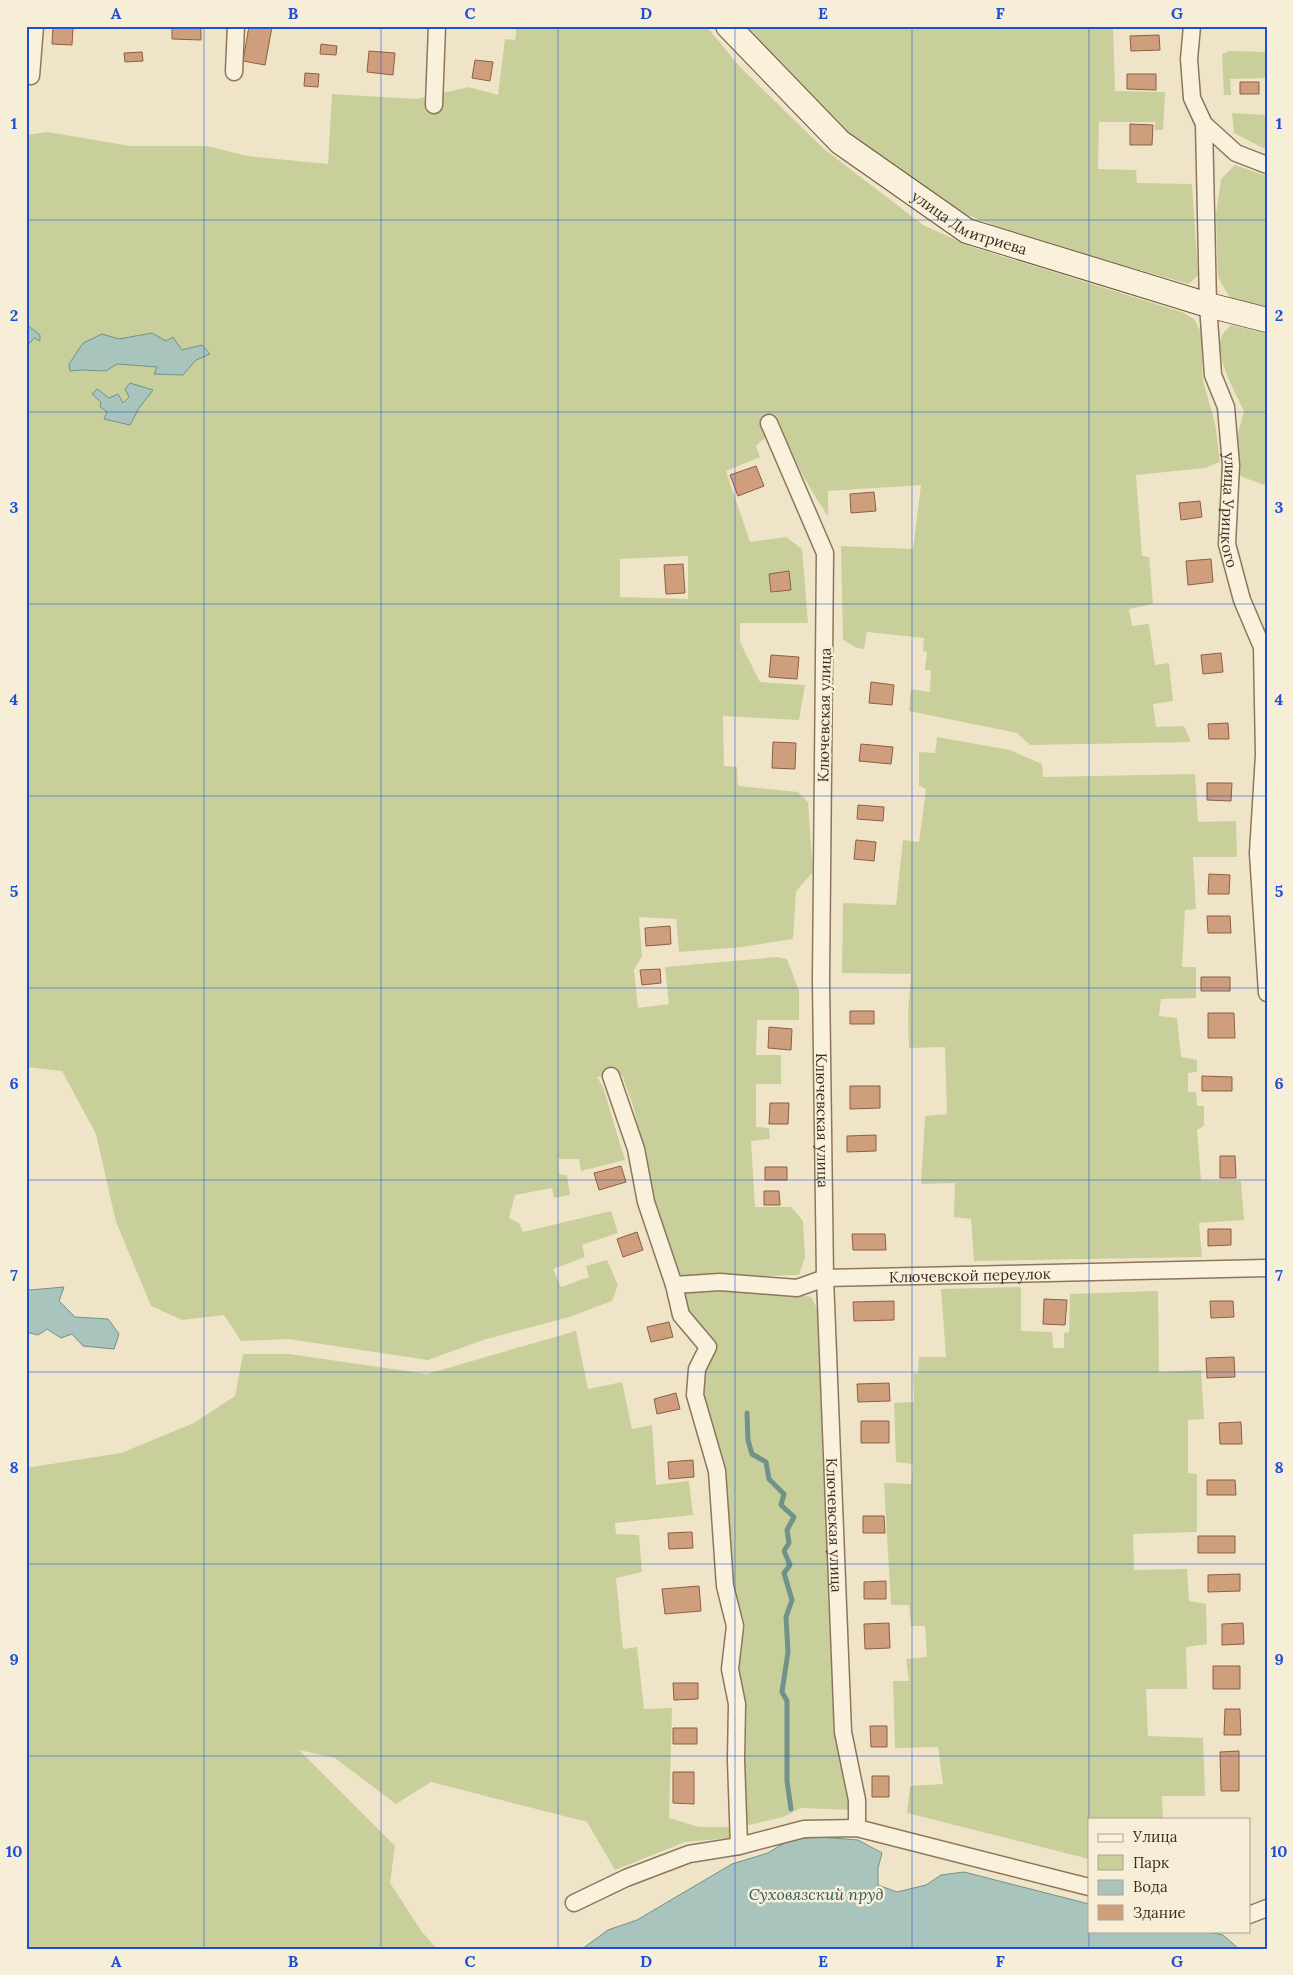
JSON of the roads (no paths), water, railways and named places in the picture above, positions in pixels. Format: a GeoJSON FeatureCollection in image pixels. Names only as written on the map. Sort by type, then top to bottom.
{"type":"FeatureCollection","features":[{"type":"Feature","properties":{"kind":"street"},"geometry":{"type":"LineString","coordinates":[[31,76],[35,26]]}},
{"type":"Feature","properties":{"kind":"street"},"geometry":{"type":"LineString","coordinates":[[234,72],[236,26]]}},
{"type":"Feature","properties":{"kind":"street"},"geometry":{"type":"LineString","coordinates":[[434,105],[437,26]]}},
{"type":"Feature","properties":{"kind":"street","name":"улица Дмитриева"},"geometry":{"type":"LineString","coordinates":[[728,26],[840,142],[967,231],[1208,305],[1267,320]]}},
{"type":"Feature","properties":{"kind":"street","name":"улица Урицкого"},"geometry":{"type":"LineString","coordinates":[[1192,26],[1189,59],[1192,98],[1204,124],[1208,305],[1213,375],[1226,407],[1231,465],[1227,544],[1242,600],[1262,647],[1264,755],[1258,853],[1267,992]]}},
{"type":"Feature","properties":{"kind":"street"},"geometry":{"type":"LineString","coordinates":[[1204,124],[1236,153],[1267,165]]}},
{"type":"Feature","properties":{"kind":"street","name":"Ключевская улица"},"geometry":{"type":"LineString","coordinates":[[769,423],[826,553],[821,981],[825,1278],[843,1732],[857,1800],[857,1828]]}},
{"type":"Feature","properties":{"kind":"street"},"geometry":{"type":"LineString","coordinates":[[611,1076],[636,1149],[646,1202],[674,1286],[681,1315],[708,1346],[697,1369],[695,1395],[717,1471],[725,1586],[735,1626],[730,1669],[737,1704],[736,1760],[739,1846]]}},
{"type":"Feature","properties":{"kind":"street","name":"Ключевской переулок"},"geometry":{"type":"LineString","coordinates":[[674,1286],[720,1282],[798,1288],[825,1278],[1267,1268]]}},
{"type":"Feature","properties":{"kind":"street"},"geometry":{"type":"LineString","coordinates":[[574,1902],[626,1878],[689,1854],[739,1846],[804,1829],[857,1828],[1088,1887]]}},
{"type":"Feature","properties":{"kind":"street"},"geometry":{"type":"LineString","coordinates":[[1250,1914],[1267,1908]]}},
{"type":"Feature","properties":{"kind":"water"},"geometry":{"type":"Polygon","coordinates":[[[26,324],[40,335],[40,341],[34,338],[30,343],[26,342],[26,324]]]}},
{"type":"Feature","properties":{"kind":"water"},"geometry":{"type":"Polygon","coordinates":[[[152,333],[166,341],[173,337],[182,350],[202,345],[210,354],[196,360],[183,375],[154,374],[157,367],[117,364],[106,371],[70,371],[69,364],[83,343],[102,334],[119,339],[152,333]]]}},
{"type":"Feature","properties":{"kind":"water"},"geometry":{"type":"Polygon","coordinates":[[[130,383],[153,390],[139,408],[130,425],[104,419],[107,412],[100,407],[101,402],[92,394],[97,389],[109,398],[118,394],[123,403],[129,397],[125,389],[130,383]]]}},
{"type":"Feature","properties":{"kind":"water"},"geometry":{"type":"Polygon","coordinates":[[[26,1287],[30,1290],[64,1287],[59,1301],[75,1317],[108,1319],[119,1334],[114,1349],[83,1346],[72,1334],[61,1338],[47,1329],[38,1335],[26,1332],[26,1287]]]}},
{"type":"Feature","properties":{"kind":"water","name":"Суховязский пруд"},"geometry":{"type":"Polygon","coordinates":[[[820,1837],[858,1840],[882,1853],[878,1868],[878,1885],[897,1892],[926,1885],[941,1875],[964,1872],[1088,1904],[1088,1932],[1210,1932],[1223,1935],[1239,1949],[582,1949],[608,1930],[637,1920],[732,1864],[768,1853],[791,1839],[820,1837]]]}},
{"type":"Feature","properties":{"kind":"waterway"},"geometry":{"type":"LineString","coordinates":[[747,1413],[748,1440],[752,1454],[766,1462],[769,1479],[784,1494],[781,1505],[794,1517],[787,1530],[789,1543],[784,1551],[790,1565],[784,1573],[792,1600],[786,1617],[788,1652],[782,1692],[787,1701],[787,1781],[791,1809]]}}]}
